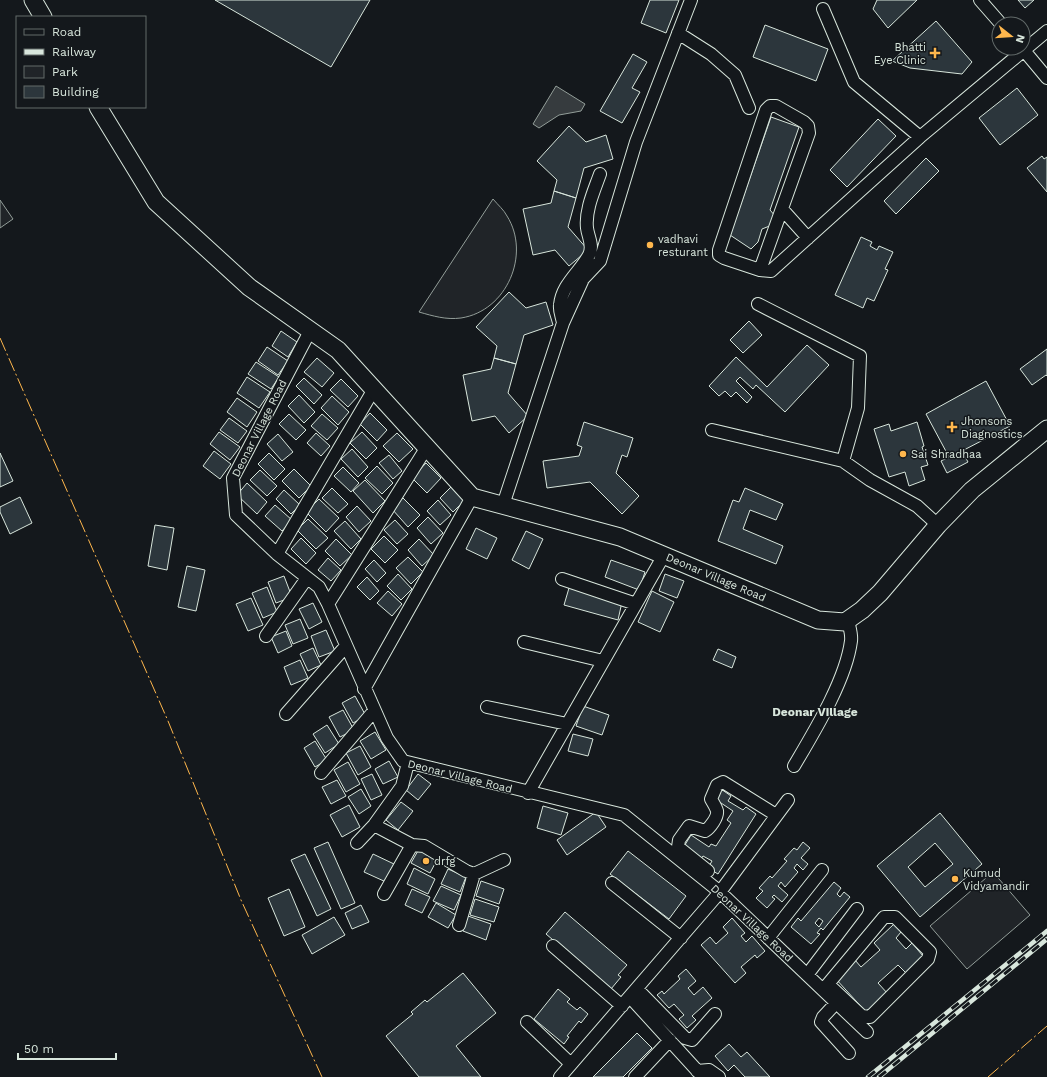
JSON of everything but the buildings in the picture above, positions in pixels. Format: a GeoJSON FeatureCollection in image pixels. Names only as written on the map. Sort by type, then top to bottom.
{"type":"FeatureCollection","features":[{"type":"Feature","properties":{"kind":"main road"},"geometry":{"type":"LineString","coordinates":[[33,0],[42,16]]}},
{"type":"Feature","properties":{"kind":"main road"},"geometry":{"type":"LineString","coordinates":[[99,108],[156,202],[249,287],[338,350],[472,497]]}},
{"type":"Feature","properties":{"kind":"main road"},"geometry":{"type":"LineString","coordinates":[[848,620],[862,610],[880,593],[938,525],[972,490],[1047,429]]}},
{"type":"Feature","properties":{"kind":"main road","name":"Deonar Village Road"},"geometry":{"type":"LineString","coordinates":[[472,497],[620,537],[818,620],[845,622],[848,620]]}},
{"type":"Feature","properties":{"kind":"street"},"geometry":{"type":"LineString","coordinates":[[503,506],[563,323],[583,279],[600,261],[636,142],[691,0]]}},
{"type":"Feature","properties":{"kind":"street"},"geometry":{"type":"LineString","coordinates":[[980,0],[994,16]]}},
{"type":"Feature","properties":{"kind":"street"},"geometry":{"type":"LineString","coordinates":[[823,9],[854,82],[920,137]]}},
{"type":"Feature","properties":{"kind":"street"},"geometry":{"type":"LineString","coordinates":[[1031,43],[1047,31]]}},
{"type":"Feature","properties":{"kind":"street"},"geometry":{"type":"LineString","coordinates":[[678,33],[711,54],[735,75],[749,108]]}},
{"type":"Feature","properties":{"kind":"street"},"geometry":{"type":"LineString","coordinates":[[760,270],[809,133],[808,126],[804,122],[776,106],[770,106],[766,110],[719,250],[719,255],[760,270],[771,271],[920,137],[1015,56]]}},
{"type":"Feature","properties":{"kind":"street"},"geometry":{"type":"LineString","coordinates":[[1029,56],[1047,78]]}},
{"type":"Feature","properties":{"kind":"street"},"geometry":{"type":"LineString","coordinates":[[563,323],[560,305],[563,295],[569,281],[590,254],[591,247],[587,228],[588,211],[600,174]]}},
{"type":"Feature","properties":{"kind":"street"},"geometry":{"type":"LineString","coordinates":[[782,209],[808,238]]}},
{"type":"Feature","properties":{"kind":"street"},"geometry":{"type":"LineString","coordinates":[[758,304],[860,356],[858,408],[843,461]]}},
{"type":"Feature","properties":{"kind":"street","name":"Deonar Village Road"},"geometry":{"type":"LineString","coordinates":[[310,331],[233,478],[236,515],[277,554],[319,587],[328,604],[386,738],[402,761],[528,793],[624,815],[720,892],[807,975],[826,987],[836,1003],[867,1032]]}},
{"type":"Feature","properties":{"kind":"street"},"geometry":{"type":"LineString","coordinates":[[277,554],[374,389]]}},
{"type":"Feature","properties":{"kind":"street"},"geometry":{"type":"LineString","coordinates":[[712,430],[843,461],[870,480],[917,506],[938,525]]}},
{"type":"Feature","properties":{"kind":"street"},"geometry":{"type":"LineString","coordinates":[[328,604],[427,447]]}},
{"type":"Feature","properties":{"kind":"street"},"geometry":{"type":"LineString","coordinates":[[364,689],[472,497]]}},
{"type":"Feature","properties":{"kind":"street"},"geometry":{"type":"LineString","coordinates":[[528,793],[664,555]]}},
{"type":"Feature","properties":{"kind":"street"},"geometry":{"type":"LineString","coordinates":[[266,636],[308,578]]}},
{"type":"Feature","properties":{"kind":"street"},"geometry":{"type":"LineString","coordinates":[[562,579],[636,604]]}},
{"type":"Feature","properties":{"kind":"street"},"geometry":{"type":"LineString","coordinates":[[794,766],[821,721],[845,666],[852,640],[848,620]]}},
{"type":"Feature","properties":{"kind":"street"},"geometry":{"type":"LineString","coordinates":[[524,642],[603,661]]}},
{"type":"Feature","properties":{"kind":"street"},"geometry":{"type":"LineString","coordinates":[[286,714],[346,646]]}},
{"type":"Feature","properties":{"kind":"street"},"geometry":{"type":"LineString","coordinates":[[487,707],[567,724]]}},
{"type":"Feature","properties":{"kind":"street"},"geometry":{"type":"LineString","coordinates":[[321,773],[374,711]]}},
{"type":"Feature","properties":{"kind":"street"},"geometry":{"type":"LineString","coordinates":[[357,843],[374,826],[402,786],[408,763]]}},
{"type":"Feature","properties":{"kind":"street"},"geometry":{"type":"LineString","coordinates":[[708,871],[678,847],[679,840],[689,826],[705,831],[709,829],[717,815],[717,810],[711,799],[717,784],[723,782],[776,815]]}},
{"type":"Feature","properties":{"kind":"street"},"geometry":{"type":"LineString","coordinates":[[560,1077],[720,892],[788,800]]}},
{"type":"Feature","properties":{"kind":"street"},"geometry":{"type":"LineString","coordinates":[[374,826],[412,845],[424,846],[466,871],[474,874],[504,860]]}},
{"type":"Feature","properties":{"kind":"street"},"geometry":{"type":"LineString","coordinates":[[384,894],[412,845]]}},
{"type":"Feature","properties":{"kind":"street"},"geometry":{"type":"LineString","coordinates":[[768,938],[822,870]]}},
{"type":"Feature","properties":{"kind":"street"},"geometry":{"type":"LineString","coordinates":[[459,925],[474,874]]}},
{"type":"Feature","properties":{"kind":"street"},"geometry":{"type":"LineString","coordinates":[[612,883],[681,938]]}},
{"type":"Feature","properties":{"kind":"street"},"geometry":{"type":"LineString","coordinates":[[807,975],[857,909]]}},
{"type":"Feature","properties":{"kind":"street"},"geometry":{"type":"LineString","coordinates":[[884,917],[895,917],[930,952],[928,959],[870,1017],[862,1016],[826,987],[884,917]]}},
{"type":"Feature","properties":{"kind":"street"},"geometry":{"type":"LineString","coordinates":[[553,946],[630,997],[685,1038],[692,1040],[715,1014]]}},
{"type":"Feature","properties":{"kind":"street"},"geometry":{"type":"LineString","coordinates":[[630,997],[700,1074],[709,1070],[719,1077]]}},
{"type":"Feature","properties":{"kind":"street"},"geometry":{"type":"LineString","coordinates":[[836,1003],[823,1017],[821,1022],[850,1053]]}},
{"type":"Feature","properties":{"kind":"street"},"geometry":{"type":"LineString","coordinates":[[527,1022],[571,1064]]}},
{"type":"Feature","properties":{"kind":"street"},"geometry":{"type":"LineString","coordinates":[[635,1077],[670,1040]]}},
{"type":"Feature","properties":{"kind":"green space"},"geometry":{"type":"Polygon","coordinates":[[[493,199],[507,216],[514,231],[516,247],[515,263],[510,279],[502,293],[491,304],[477,313],[461,318],[445,318],[419,312],[493,199]]]}},
{"type":"Feature","properties":{"kind":"green space"},"geometry":{"type":"Polygon","coordinates":[[[0,200],[13,219],[0,228],[0,200]]]}},
{"type":"Feature","properties":{"kind":"green space"},"geometry":{"type":"Polygon","coordinates":[[[993,872],[1030,915],[967,969],[930,926],[993,872]]]}},
{"type":"Feature","properties":{"kind":"shaded area"},"geometry":{"type":"Polygon","coordinates":[[[556,86],[585,104],[581,111],[559,115],[539,128],[533,124],[556,86]]]}},
{"type":"Feature","properties":{"kind":"railway"},"geometry":{"type":"LineString","coordinates":[[868,1077],[1047,931]]}},
{"type":"Feature","properties":{"kind":"railway"},"geometry":{"type":"LineString","coordinates":[[879,1077],[1047,939]]}},
{"type":"Feature","properties":{"kind":"power"},"geometry":{"type":"LineString","coordinates":[[0,338],[168,721],[241,900],[322,1077]]}},
{"type":"Feature","properties":{"kind":"power"},"geometry":{"type":"LineString","coordinates":[[988,1077],[1047,1026]]}},
{"type":"Feature","properties":{"kind":"place","name":"Bhatti Eye Clinic"},"geometry":{"type":"Point","coordinates":[935,53]}},
{"type":"Feature","properties":{"kind":"place","name":"vadhavi resturant"},"geometry":{"type":"Point","coordinates":[650,245]}},
{"type":"Feature","properties":{"kind":"place","name":"Jhonsons Diagnostics"},"geometry":{"type":"Point","coordinates":[952,427]}},
{"type":"Feature","properties":{"kind":"place","name":"Sai Shradhaa"},"geometry":{"type":"Point","coordinates":[903,454]}},
{"type":"Feature","properties":{"kind":"place","name":"drfg"},"geometry":{"type":"Point","coordinates":[426,861]}},
{"type":"Feature","properties":{"kind":"place","name":"Kumud Vidyamandir"},"geometry":{"type":"Point","coordinates":[955,879]}},
{"type":"Feature","properties":{"kind":"district","name":"Deonar Village"},"geometry":{"type":"Point","coordinates":[815,712]}}]}
